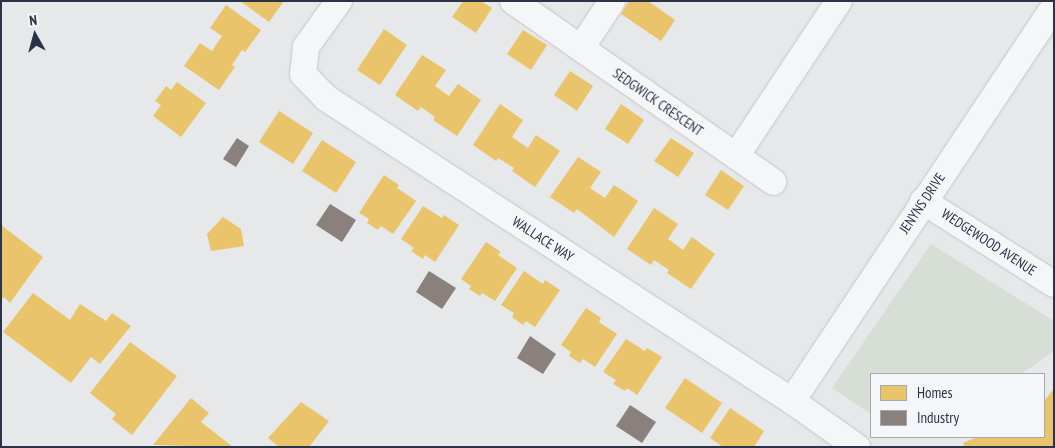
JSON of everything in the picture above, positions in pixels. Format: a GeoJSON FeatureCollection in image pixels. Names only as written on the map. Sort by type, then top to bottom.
{"type":"FeatureCollection","features":[{"type":"Feature","properties":{"kind":"street","name":"WALLACE WAY"},"geometry":{"type":"LineString","coordinates":[[339,1],[306,47],[303,74],[326,98],[792,401],[857,447]]}},
{"type":"Feature","properties":{"kind":"street","name":"SEDGWICK CRESCENT"},"geometry":{"type":"LineString","coordinates":[[513,1],[774,182]]}},
{"type":"Feature","properties":{"kind":"street"},"geometry":{"type":"LineString","coordinates":[[581,48],[612,1]]}},
{"type":"Feature","properties":{"kind":"street"},"geometry":{"type":"LineString","coordinates":[[736,156],[839,1]]}},
{"type":"Feature","properties":{"kind":"street","name":"JENYNS DRIVE"},"geometry":{"type":"LineString","coordinates":[[792,401],[1054,6]]}},
{"type":"Feature","properties":{"kind":"street","name":"WEDGEWOOD AVENUE"},"geometry":{"type":"LineString","coordinates":[[923,201],[1054,284]]}},
{"type":"Feature","properties":{"kind":"shaded area"},"geometry":{"type":"Polygon","coordinates":[[[931,244],[1054,321],[1054,351],[1022,373],[870,373],[870,413],[832,388],[931,244]]]}},
{"type":"Feature","properties":{"kind":"building: Homes"},"geometry":{"type":"Polygon","coordinates":[[[240,1],[284,1],[269,22],[240,1]]]}},
{"type":"Feature","properties":{"kind":"building: Homes"},"geometry":{"type":"Polygon","coordinates":[[[463,1],[481,1],[492,8],[476,33],[452,17],[463,1]]]}},
{"type":"Feature","properties":{"kind":"building: Homes"},"geometry":{"type":"Polygon","coordinates":[[[629,1],[648,1],[675,20],[661,41],[621,14],[629,1]]]}},
{"type":"Feature","properties":{"kind":"building: Homes"},"geometry":{"type":"Polygon","coordinates":[[[226,5],[261,30],[245,52],[242,50],[232,65],[235,67],[219,90],[184,66],[200,43],[212,51],[222,36],[210,28],[226,5]]]}},
{"type":"Feature","properties":{"kind":"building: Homes"},"geometry":{"type":"Polygon","coordinates":[[[384,29],[407,45],[380,85],[357,70],[384,29]]]}},
{"type":"Feature","properties":{"kind":"building: Homes"},"geometry":{"type":"Polygon","coordinates":[[[523,30],[547,45],[531,70],[507,54],[523,30]]]}},
{"type":"Feature","properties":{"kind":"building: Homes"},"geometry":{"type":"Polygon","coordinates":[[[422,55],[446,70],[435,86],[449,96],[458,84],[481,100],[457,136],[433,120],[435,117],[421,107],[418,111],[395,95],[422,55]]]}},
{"type":"Feature","properties":{"kind":"building: Homes"},"geometry":{"type":"Polygon","coordinates":[[[570,71],[593,86],[577,111],[554,95],[570,71]]]}},
{"type":"Feature","properties":{"kind":"building: Homes"},"geometry":{"type":"Polygon","coordinates":[[[177,82],[206,103],[181,137],[153,116],[161,105],[155,101],[166,86],[171,90],[177,82]]]}},
{"type":"Feature","properties":{"kind":"building: Homes"},"geometry":{"type":"Polygon","coordinates":[[[500,104],[523,120],[512,137],[528,148],[536,135],[560,151],[535,187],[512,171],[514,168],[498,158],[496,161],[473,145],[500,104]]]}},
{"type":"Feature","properties":{"kind":"building: Homes"},"geometry":{"type":"Polygon","coordinates":[[[621,104],[644,120],[628,144],[605,129],[621,104]]]}},
{"type":"Feature","properties":{"kind":"building: Homes"},"geometry":{"type":"Polygon","coordinates":[[[279,111],[313,133],[293,164],[259,142],[279,111]]]}},
{"type":"Feature","properties":{"kind":"building: Homes"},"geometry":{"type":"Polygon","coordinates":[[[671,138],[694,153],[678,177],[654,161],[671,138]]]}},
{"type":"Feature","properties":{"kind":"building: Homes"},"geometry":{"type":"Polygon","coordinates":[[[322,140],[356,162],[336,193],[302,171],[322,140]]]}},
{"type":"Feature","properties":{"kind":"building: Homes"},"geometry":{"type":"Polygon","coordinates":[[[578,157],[601,172],[590,188],[605,198],[614,185],[638,201],[614,237],[577,209],[574,213],[550,197],[578,157]]]}},
{"type":"Feature","properties":{"kind":"building: Homes"},"geometry":{"type":"Polygon","coordinates":[[[721,170],[744,186],[728,210],[705,195],[721,170]]]}},
{"type":"Feature","properties":{"kind":"building: Homes"},"geometry":{"type":"Polygon","coordinates":[[[384,175],[399,185],[397,188],[416,201],[393,234],[381,226],[378,230],[367,223],[369,219],[359,213],[384,175]]]}},
{"type":"Feature","properties":{"kind":"building: Homes"},"geometry":{"type":"Polygon","coordinates":[[[423,206],[442,218],[444,215],[459,225],[435,262],[425,255],[423,259],[411,251],[414,248],[401,239],[423,206]]]}},
{"type":"Feature","properties":{"kind":"building: Homes"},"geometry":{"type":"Polygon","coordinates":[[[654,208],[678,224],[668,239],[683,250],[692,237],[715,254],[691,289],[667,273],[669,270],[654,260],[651,265],[627,249],[654,208]]]}},
{"type":"Feature","properties":{"kind":"building: Homes"},"geometry":{"type":"Polygon","coordinates":[[[223,217],[241,229],[244,246],[211,251],[207,234],[223,217]]]}},
{"type":"Feature","properties":{"kind":"building: Homes"},"geometry":{"type":"Polygon","coordinates":[[[1,225],[43,257],[10,303],[4,297],[1,300],[1,225]]]}},
{"type":"Feature","properties":{"kind":"building: Homes"},"geometry":{"type":"Polygon","coordinates":[[[486,242],[501,252],[498,255],[517,268],[495,301],[482,293],[480,296],[469,289],[471,286],[461,279],[486,242]]]}},
{"type":"Feature","properties":{"kind":"building: Homes"},"geometry":{"type":"Polygon","coordinates":[[[524,271],[543,284],[545,280],[560,290],[535,327],[526,321],[523,325],[512,317],[514,313],[501,305],[524,271]]]}},
{"type":"Feature","properties":{"kind":"building: Homes"},"geometry":{"type":"Polygon","coordinates":[[[33,293],[70,320],[80,304],[106,321],[112,313],[131,326],[100,364],[91,357],[71,383],[3,332],[33,293]]]}},
{"type":"Feature","properties":{"kind":"building: Homes"},"geometry":{"type":"Polygon","coordinates":[[[586,308],[601,318],[599,322],[617,334],[595,367],[583,359],[580,363],[569,356],[571,352],[561,345],[586,308]]]}},
{"type":"Feature","properties":{"kind":"building: Homes"},"geometry":{"type":"Polygon","coordinates":[[[626,339],[645,351],[647,348],[662,357],[637,395],[627,388],[625,391],[613,384],[616,380],[603,372],[626,339]]]}},
{"type":"Feature","properties":{"kind":"building: Homes"},"geometry":{"type":"Polygon","coordinates":[[[130,342],[177,376],[132,435],[112,419],[116,414],[90,393],[130,342]]]}},
{"type":"Feature","properties":{"kind":"building: Homes"},"geometry":{"type":"Polygon","coordinates":[[[685,378],[722,403],[702,433],[665,408],[685,378]]]}},
{"type":"Feature","properties":{"kind":"building: Homes"},"geometry":{"type":"Polygon","coordinates":[[[1054,389],[1053,447],[965,447],[963,443],[975,438],[1045,438],[1045,400],[1054,389]]]}},
{"type":"Feature","properties":{"kind":"building: Homes"},"geometry":{"type":"Polygon","coordinates":[[[191,398],[209,413],[201,422],[233,447],[153,445],[191,398]]]}},
{"type":"Feature","properties":{"kind":"building: Homes"},"geometry":{"type":"Polygon","coordinates":[[[301,402],[329,421],[309,447],[279,447],[268,438],[301,402]]]}},
{"type":"Feature","properties":{"kind":"building: Homes"},"geometry":{"type":"Polygon","coordinates":[[[730,408],[764,431],[754,447],[723,447],[710,438],[730,408]]]}},
{"type":"Feature","properties":{"kind":"building: Industry"},"geometry":{"type":"Polygon","coordinates":[[[237,138],[249,146],[236,167],[223,159],[237,138]]]}},
{"type":"Feature","properties":{"kind":"building: Industry"},"geometry":{"type":"Polygon","coordinates":[[[330,204],[356,220],[342,242],[316,225],[330,204]]]}},
{"type":"Feature","properties":{"kind":"building: Industry"},"geometry":{"type":"Polygon","coordinates":[[[429,271],[456,288],[442,309],[416,292],[429,271]]]}},
{"type":"Feature","properties":{"kind":"building: Industry"},"geometry":{"type":"Polygon","coordinates":[[[530,336],[556,354],[543,374],[517,358],[530,336]]]}},
{"type":"Feature","properties":{"kind":"building: Industry"},"geometry":{"type":"Polygon","coordinates":[[[630,405],[656,422],[642,443],[616,426],[630,405]]]}}]}
